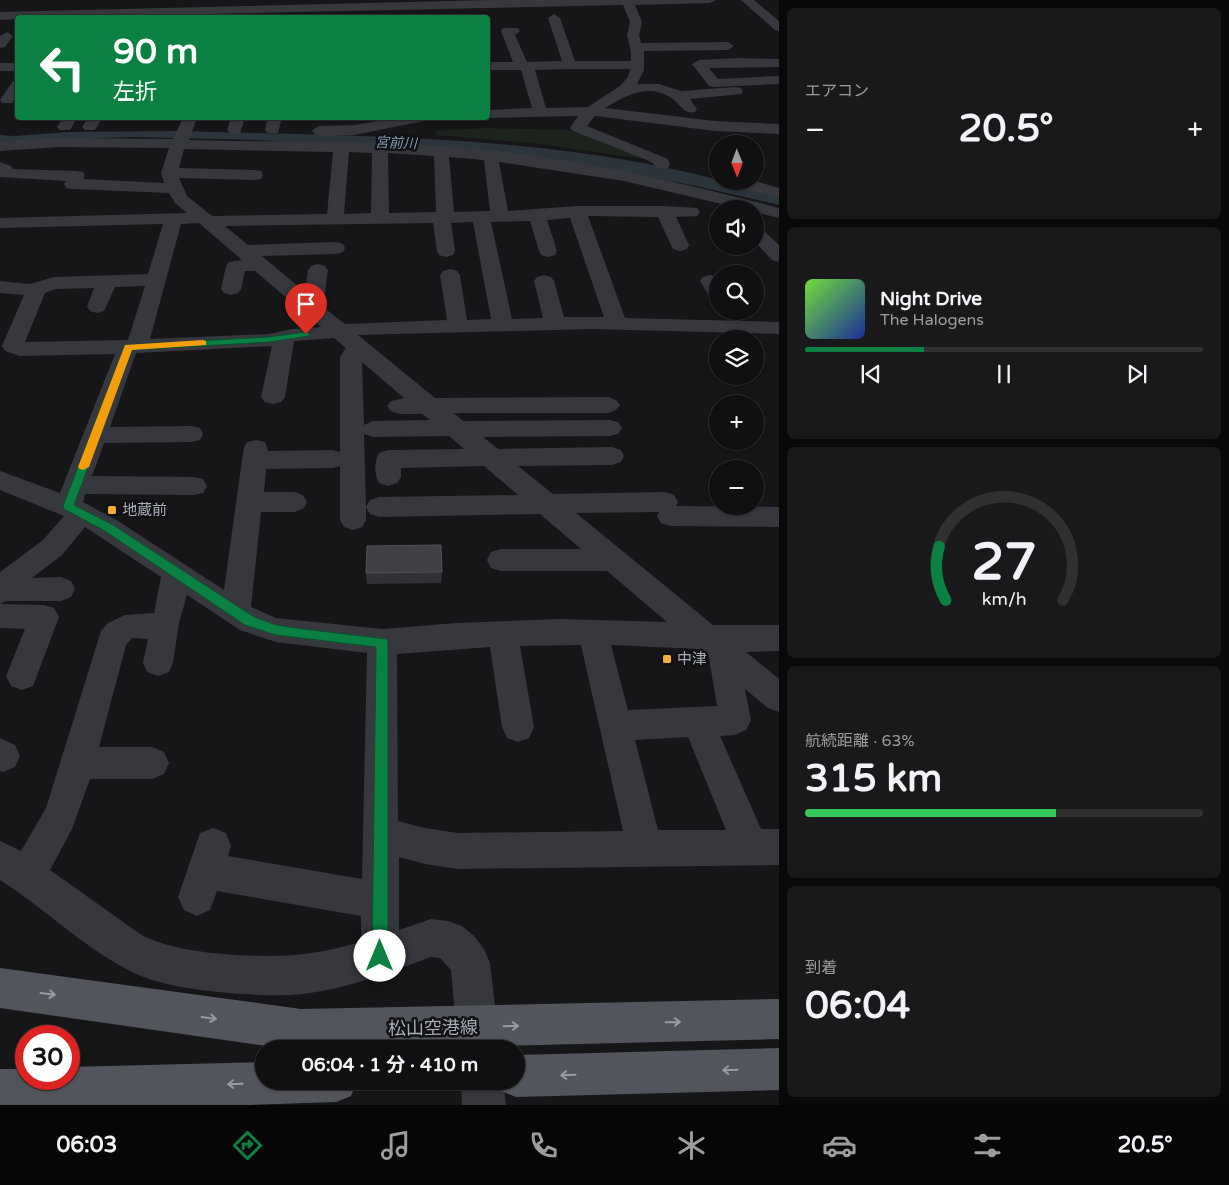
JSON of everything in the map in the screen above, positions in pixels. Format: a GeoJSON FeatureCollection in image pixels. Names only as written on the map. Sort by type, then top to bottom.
{"type":"FeatureCollection","features":[{"type":"Feature","properties":{"kind":"main road","name":"松山空港線"},"geometry":{"type":"LineString","coordinates":[[0,988],[301,1030],[478,1038],[779,1019]]}},
{"type":"Feature","properties":{"kind":"main road"},"geometry":{"type":"LineString","coordinates":[[525,1076],[779,1069]]}},
{"type":"Feature","properties":{"kind":"main road"},"geometry":{"type":"LineString","coordinates":[[0,1091],[255,1083]]}},
{"type":"Feature","properties":{"kind":"street"},"geometry":{"type":"LineString","coordinates":[[104,15],[152,9],[229,9],[253,8],[270,4],[367,3],[429,6],[447,14],[442,3],[710,0]]}},
{"type":"Feature","properties":{"kind":"street"},"geometry":{"type":"LineString","coordinates":[[747,0],[779,27]]}},
{"type":"Feature","properties":{"kind":"street"},"geometry":{"type":"LineString","coordinates":[[626,1],[635,21],[633,33],[637,47],[637,65],[632,83],[616,90],[591,111],[578,125],[578,133],[653,157],[662,162],[662,165]]}},
{"type":"Feature","properties":{"kind":"street"},"geometry":{"type":"LineString","coordinates":[[492,18],[503,2]]}},
{"type":"Feature","properties":{"kind":"street"},"geometry":{"type":"LineString","coordinates":[[253,8],[281,15]]}},
{"type":"Feature","properties":{"kind":"street"},"geometry":{"type":"LineString","coordinates":[[5,36],[6,16]]}},
{"type":"Feature","properties":{"kind":"street"},"geometry":{"type":"LineString","coordinates":[[620,20],[635,21]]}},
{"type":"Feature","properties":{"kind":"street"},"geometry":{"type":"LineString","coordinates":[[570,66],[568,45],[555,21],[572,24]]}},
{"type":"Feature","properties":{"kind":"street"},"geometry":{"type":"LineString","coordinates":[[514,30],[507,31],[518,60],[525,67],[540,112]]}},
{"type":"Feature","properties":{"kind":"street"},"geometry":{"type":"LineString","coordinates":[[710,35],[718,46]]}},
{"type":"Feature","properties":{"kind":"street"},"geometry":{"type":"LineString","coordinates":[[637,47],[658,42],[679,47],[739,46],[760,81]]}},
{"type":"Feature","properties":{"kind":"street"},"geometry":{"type":"LineString","coordinates":[[679,47],[698,64],[714,83],[750,94],[778,87]]}},
{"type":"Feature","properties":{"kind":"street"},"geometry":{"type":"LineString","coordinates":[[494,49],[494,66],[637,65]]}},
{"type":"Feature","properties":{"kind":"street"},"geometry":{"type":"LineString","coordinates":[[698,64],[779,63]]}},
{"type":"Feature","properties":{"kind":"street"},"geometry":{"type":"LineString","coordinates":[[0,67],[15,67]]}},
{"type":"Feature","properties":{"kind":"street"},"geometry":{"type":"LineString","coordinates":[[678,96],[760,81],[778,87]]}},
{"type":"Feature","properties":{"kind":"street"},"geometry":{"type":"LineString","coordinates":[[616,90],[663,88],[678,96],[691,110],[676,132]]}},
{"type":"Feature","properties":{"kind":"street"},"geometry":{"type":"LineString","coordinates":[[8,100],[15,89]]}},
{"type":"Feature","properties":{"kind":"street"},"geometry":{"type":"LineString","coordinates":[[490,114],[591,111],[608,121],[656,118],[676,132],[715,126],[767,129]]}},
{"type":"Feature","properties":{"kind":"street"},"geometry":{"type":"LineString","coordinates":[[777,146],[767,129],[746,115],[779,114]]}},
{"type":"Feature","properties":{"kind":"street"},"geometry":{"type":"LineString","coordinates":[[656,118],[676,132]]}},
{"type":"Feature","properties":{"kind":"street"},"geometry":{"type":"LineString","coordinates":[[308,124],[306,131],[399,120]]}},
{"type":"Feature","properties":{"kind":"street"},"geometry":{"type":"LineString","coordinates":[[46,128],[68,122],[93,129],[227,134],[279,126]]}},
{"type":"Feature","properties":{"kind":"street"},"geometry":{"type":"LineString","coordinates":[[715,126],[720,135]]}},
{"type":"Feature","properties":{"kind":"street"},"geometry":{"type":"LineString","coordinates":[[0,146],[108,127]]}},
{"type":"Feature","properties":{"kind":"street"},"geometry":{"type":"LineString","coordinates":[[330,127],[474,138]]}},
{"type":"Feature","properties":{"kind":"street"},"geometry":{"type":"LineString","coordinates":[[182,131],[203,128]]}},
{"type":"Feature","properties":{"kind":"street"},"geometry":{"type":"LineString","coordinates":[[67,206],[93,129]]}},
{"type":"Feature","properties":{"kind":"street"},"geometry":{"type":"LineString","coordinates":[[182,131],[172,180],[181,199],[779,698]]}},
{"type":"Feature","properties":{"kind":"street"},"geometry":{"type":"LineString","coordinates":[[227,134],[239,148],[402,149],[533,161],[766,197]]}},
{"type":"Feature","properties":{"kind":"street"},"geometry":{"type":"LineString","coordinates":[[606,155],[680,168]]}},
{"type":"Feature","properties":{"kind":"street"},"geometry":{"type":"LineString","coordinates":[[335,218],[344,190],[345,156]]}},
{"type":"Feature","properties":{"kind":"street"},"geometry":{"type":"LineString","coordinates":[[380,217],[387,187],[380,158],[402,164]]}},
{"type":"Feature","properties":{"kind":"street"},"geometry":{"type":"LineString","coordinates":[[438,160],[437,188],[448,251]]}},
{"type":"Feature","properties":{"kind":"street"},"geometry":{"type":"LineString","coordinates":[[491,161],[490,216],[503,325]]}},
{"type":"Feature","properties":{"kind":"street"},"geometry":{"type":"LineString","coordinates":[[0,167],[5,169],[3,173],[67,206],[174,218],[538,216],[577,211],[691,212]]}},
{"type":"Feature","properties":{"kind":"street"},"geometry":{"type":"LineString","coordinates":[[0,223],[172,180],[255,175]]}},
{"type":"Feature","properties":{"kind":"street"},"geometry":{"type":"LineString","coordinates":[[752,190],[766,197],[779,213]]}},
{"type":"Feature","properties":{"kind":"street"},"geometry":{"type":"LineString","coordinates":[[577,211],[617,324]]}},
{"type":"Feature","properties":{"kind":"street"},"geometry":{"type":"LineString","coordinates":[[664,211],[680,245]]}},
{"type":"Feature","properties":{"kind":"street"},"geometry":{"type":"LineString","coordinates":[[538,216],[548,251]]}},
{"type":"Feature","properties":{"kind":"street"},"geometry":{"type":"LineString","coordinates":[[0,591],[14,574],[49,551],[72,522],[96,435],[133,347],[158,280],[174,218]]}},
{"type":"Feature","properties":{"kind":"street"},"geometry":{"type":"LineString","coordinates":[[764,227],[777,226],[779,223]]}},
{"type":"Feature","properties":{"kind":"street"},"geometry":{"type":"LineString","coordinates":[[764,240],[778,253]]}},
{"type":"Feature","properties":{"kind":"street"},"geometry":{"type":"LineString","coordinates":[[230,289],[236,266],[253,258],[336,248]]}},
{"type":"Feature","properties":{"kind":"street"},"geometry":{"type":"LineString","coordinates":[[313,308],[321,275]]}},
{"type":"Feature","properties":{"kind":"street"},"geometry":{"type":"LineString","coordinates":[[450,275],[458,326]]}},
{"type":"Feature","properties":{"kind":"street"},"geometry":{"type":"LineString","coordinates":[[0,287],[33,290],[54,283],[158,280]]}},
{"type":"Feature","properties":{"kind":"street"},"geometry":{"type":"LineString","coordinates":[[97,307],[107,281]]}},
{"type":"Feature","properties":{"kind":"street"},"geometry":{"type":"LineString","coordinates":[[544,282],[555,324]]}},
{"type":"Feature","properties":{"kind":"street"},"geometry":{"type":"LineString","coordinates":[[33,290],[36,294],[13,346],[14,348],[133,347],[284,338],[292,335],[330,333],[339,330],[617,324],[709,320]]}},
{"type":"Feature","properties":{"kind":"street"},"geometry":{"type":"LineString","coordinates":[[735,320],[779,328]]}},
{"type":"Feature","properties":{"kind":"street"},"geometry":{"type":"LineString","coordinates":[[273,397],[284,338]]}},
{"type":"Feature","properties":{"kind":"street"},"geometry":{"type":"LineString","coordinates":[[353,520],[351,357],[360,348]]}},
{"type":"Feature","properties":{"kind":"street"},"geometry":{"type":"LineString","coordinates":[[399,406],[608,405]]}},
{"type":"Feature","properties":{"kind":"street"},"geometry":{"type":"LineString","coordinates":[[373,429],[457,429],[577,434],[610,428]]}},
{"type":"Feature","properties":{"kind":"street"},"geometry":{"type":"LineString","coordinates":[[96,435],[191,434]]}},
{"type":"Feature","properties":{"kind":"street"},"geometry":{"type":"LineString","coordinates":[[236,613],[255,454],[325,463]]}},
{"type":"Feature","properties":{"kind":"street"},"geometry":{"type":"LineString","coordinates":[[388,477],[388,459],[612,456]]}},
{"type":"Feature","properties":{"kind":"street"},"geometry":{"type":"LineString","coordinates":[[0,480],[76,502],[109,528],[236,613],[250,621],[276,630],[382,642],[457,636],[592,632],[714,644],[737,639],[779,638]]}},
{"type":"Feature","properties":{"kind":"street"},"geometry":{"type":"LineString","coordinates":[[76,502],[194,486]]}},
{"type":"Feature","properties":{"kind":"street"},"geometry":{"type":"LineString","coordinates":[[249,502],[294,502]]}},
{"type":"Feature","properties":{"kind":"street"},"geometry":{"type":"LineString","coordinates":[[379,507],[445,512],[548,505],[668,509],[779,517]]}},
{"type":"Feature","properties":{"kind":"street"},"geometry":{"type":"LineString","coordinates":[[501,560],[613,560]]}},
{"type":"Feature","properties":{"kind":"street"},"geometry":{"type":"LineString","coordinates":[[176,573],[168,615],[164,622],[155,626],[124,627],[117,631],[112,640],[78,763],[60,817],[13,867],[125,947],[142,957],[165,964],[225,972],[301,974],[339,968],[431,938],[448,940],[470,962],[478,1038]]}},
{"type":"Feature","properties":{"kind":"street"},"geometry":{"type":"LineString","coordinates":[[0,591],[61,589]]}},
{"type":"Feature","properties":{"kind":"street"},"geometry":{"type":"LineString","coordinates":[[0,616],[44,617],[22,676]]}},
{"type":"Feature","properties":{"kind":"street"},"geometry":{"type":"LineString","coordinates":[[158,663],[165,627],[164,622]]}},
{"type":"Feature","properties":{"kind":"street"},"geometry":{"type":"LineString","coordinates":[[592,632],[645,849]]}},
{"type":"Feature","properties":{"kind":"street"},"geometry":{"type":"LineString","coordinates":[[504,634],[518,727]]}},
{"type":"Feature","properties":{"kind":"street"},"geometry":{"type":"LineString","coordinates":[[380,956],[382,642]]}},
{"type":"Feature","properties":{"kind":"street"},"geometry":{"type":"LineString","coordinates":[[615,726],[735,720],[714,644]]}},
{"type":"Feature","properties":{"kind":"street"},"geometry":{"type":"LineString","coordinates":[[381,834],[425,846],[458,851],[765,847],[698,722]]}},
{"type":"Feature","properties":{"kind":"street"},"geometry":{"type":"LineString","coordinates":[[78,763],[152,763]]}},
{"type":"Feature","properties":{"kind":"street"},"geometry":{"type":"LineString","coordinates":[[205,871],[380,901]]}},
{"type":"Feature","properties":{"kind":"street"},"geometry":{"type":"LineString","coordinates":[[483,1090],[484,1105]]}},
{"type":"Feature","properties":{"kind":"shaded area"},"geometry":{"type":"Polygon","coordinates":[[[483,128],[566,130],[583,134],[651,160],[532,143],[437,135],[436,131],[483,128]]]}},
{"type":"Feature","properties":{"kind":"water","name":"宮前川"},"geometry":{"type":"Polygon","coordinates":[[[174,131],[480,142],[556,150],[631,161],[709,178],[709,189],[590,166],[258,140],[131,137],[0,142],[0,135],[14,136],[68,132],[174,131]]]}},
{"type":"Feature","properties":{"kind":"water","name":"宮前川"},"geometry":{"type":"Polygon","coordinates":[[[713,190],[751,190],[779,198],[779,205],[764,200],[713,190]]]}},
{"type":"Feature","properties":{"kind":"building"},"geometry":{"type":"Polygon","coordinates":[[[441,545],[442,572],[366,573],[367,546],[441,545]]]}},
{"type":"Feature","properties":{"kind":"slow traffic"},"geometry":{"type":"LineString","coordinates":[[83,467],[128,347],[203,343]]}},
{"type":"Feature","properties":{"kind":"place","name":"地蔵前"},"geometry":{"type":"Point","coordinates":[112,510]}},
{"type":"Feature","properties":{"kind":"place","name":"中津"},"geometry":{"type":"Point","coordinates":[667,659]}},
{"type":"Feature","properties":{"kind":"route"},"geometry":{"type":"LineString","coordinates":[[306,334],[269,340],[128,347],[68,506],[109,528],[250,621],[276,630],[382,642],[380,956]]}}]}
